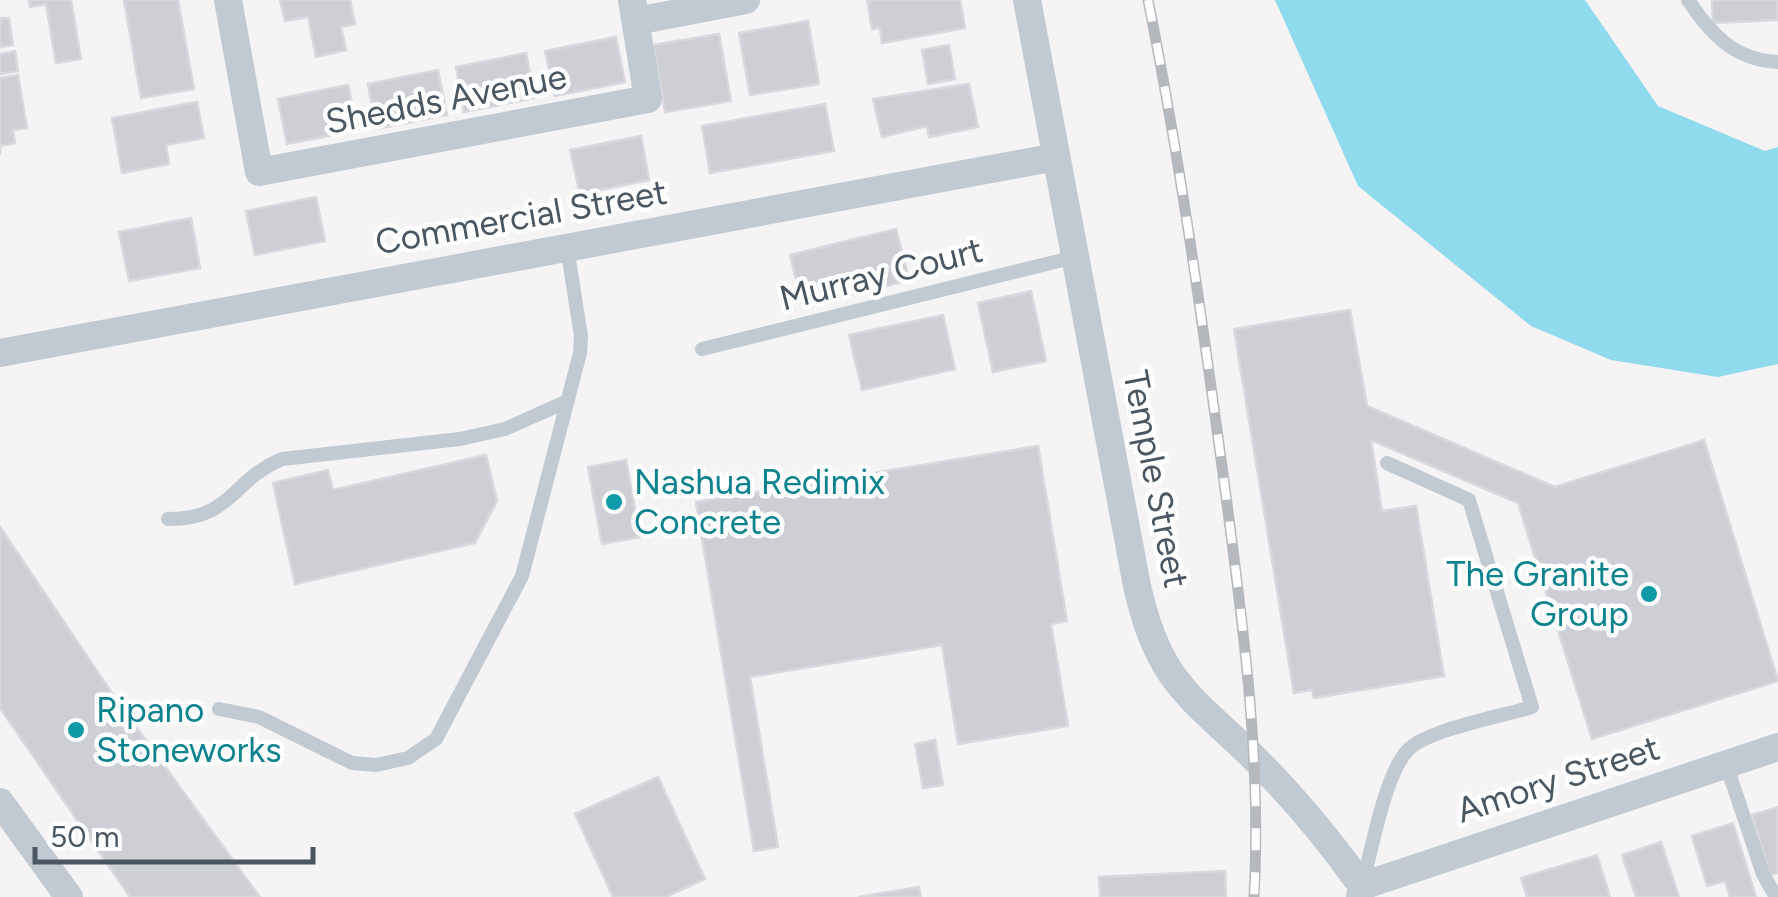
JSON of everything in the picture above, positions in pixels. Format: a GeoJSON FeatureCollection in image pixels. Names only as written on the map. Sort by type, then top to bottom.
{"type":"FeatureCollection","features":[{"type":"Feature","properties":{"kind":"street","name":"Shedds Avenue"},"geometry":{"type":"LineString","coordinates":[[228,0],[258,172],[648,99],[634,11]]}},
{"type":"Feature","properties":{"kind":"street"},"geometry":{"type":"LineString","coordinates":[[634,11],[746,0]]}},
{"type":"Feature","properties":{"kind":"street","name":"Temple Street"},"geometry":{"type":"LineString","coordinates":[[1026,0],[1137,586],[1152,644],[1176,686],[1252,757],[1361,891]]}},
{"type":"Feature","properties":{"kind":"street","name":"Commercial Street"},"geometry":{"type":"LineString","coordinates":[[0,352],[1056,157]]}},
{"type":"Feature","properties":{"kind":"street","name":"Amory Street"},"geometry":{"type":"LineString","coordinates":[[1361,891],[1778,746]]}},
{"type":"Feature","properties":{"kind":"street"},"geometry":{"type":"LineString","coordinates":[[0,802],[69,897]]}},
{"type":"Feature","properties":{"kind":"lane"},"geometry":{"type":"LineString","coordinates":[[1688,0],[1724,45],[1743,55],[1778,62]]}},
{"type":"Feature","properties":{"kind":"lane"},"geometry":{"type":"LineString","coordinates":[[219,709],[258,717],[352,763],[376,766],[408,758],[436,740],[522,576],[581,336],[566,247]]}},
{"type":"Feature","properties":{"kind":"lane","name":"Murray Court"},"geometry":{"type":"LineString","coordinates":[[702,349],[1075,257]]}},
{"type":"Feature","properties":{"kind":"lane"},"geometry":{"type":"LineString","coordinates":[[168,520],[195,519],[216,512],[261,468],[282,459],[460,439],[505,429],[568,401]]}},
{"type":"Feature","properties":{"kind":"lane"},"geometry":{"type":"LineString","coordinates":[[1361,891],[1395,772],[1407,750],[1425,739],[1532,707],[1469,500],[1387,463]]}},
{"type":"Feature","properties":{"kind":"lane"},"geometry":{"type":"LineString","coordinates":[[1726,764],[1764,874],[1776,897]]}},
{"type":"Feature","properties":{"kind":"water"},"geometry":{"type":"Polygon","coordinates":[[[1275,0],[1585,0],[1658,106],[1765,151],[1778,147],[1778,364],[1718,377],[1611,360],[1531,326],[1358,186],[1275,0]]]}},
{"type":"Feature","properties":{"kind":"building"},"geometry":{"type":"Polygon","coordinates":[[[29,0],[71,0],[81,59],[56,63],[46,4],[30,7],[29,0]]]}},
{"type":"Feature","properties":{"kind":"building"},"geometry":{"type":"Polygon","coordinates":[[[124,0],[178,0],[194,89],[141,98],[124,0]]]}},
{"type":"Feature","properties":{"kind":"building"},"geometry":{"type":"Polygon","coordinates":[[[280,0],[350,0],[355,24],[341,27],[346,50],[316,57],[308,17],[285,21],[280,0]]]}},
{"type":"Feature","properties":{"kind":"building"},"geometry":{"type":"Polygon","coordinates":[[[867,0],[960,0],[965,28],[882,43],[880,28],[872,29],[867,0]]]}},
{"type":"Feature","properties":{"kind":"building"},"geometry":{"type":"Polygon","coordinates":[[[1712,0],[1778,0],[1778,20],[1713,23],[1712,0]]]}},
{"type":"Feature","properties":{"kind":"building"},"geometry":{"type":"Polygon","coordinates":[[[0,18],[9,18],[13,45],[0,47],[0,18]]]}},
{"type":"Feature","properties":{"kind":"building"},"geometry":{"type":"Polygon","coordinates":[[[808,21],[819,84],[750,95],[739,33],[808,21]]]}},
{"type":"Feature","properties":{"kind":"building"},"geometry":{"type":"Polygon","coordinates":[[[719,34],[731,101],[665,112],[653,45],[719,34]]]}},
{"type":"Feature","properties":{"kind":"building"},"geometry":{"type":"Polygon","coordinates":[[[616,37],[625,82],[555,96],[545,51],[616,37]]]}},
{"type":"Feature","properties":{"kind":"building"},"geometry":{"type":"Polygon","coordinates":[[[949,45],[955,79],[928,84],[922,50],[949,45]]]}},
{"type":"Feature","properties":{"kind":"building"},"geometry":{"type":"Polygon","coordinates":[[[15,51],[18,71],[0,74],[0,54],[15,51]]]}},
{"type":"Feature","properties":{"kind":"building"},"geometry":{"type":"Polygon","coordinates":[[[526,53],[535,98],[464,112],[456,67],[526,53]]]}},
{"type":"Feature","properties":{"kind":"building"},"geometry":{"type":"Polygon","coordinates":[[[438,70],[447,115],[376,129],[368,84],[438,70]]]}},
{"type":"Feature","properties":{"kind":"building"},"geometry":{"type":"Polygon","coordinates":[[[18,75],[27,128],[13,130],[15,143],[0,146],[0,78],[18,75]]]}},
{"type":"Feature","properties":{"kind":"building"},"geometry":{"type":"Polygon","coordinates":[[[969,84],[978,127],[929,137],[927,126],[882,137],[873,99],[969,84]]]}},
{"type":"Feature","properties":{"kind":"building"},"geometry":{"type":"Polygon","coordinates":[[[348,85],[358,130],[287,144],[278,99],[348,85]]]}},
{"type":"Feature","properties":{"kind":"building"},"geometry":{"type":"Polygon","coordinates":[[[197,102],[204,138],[166,145],[169,164],[122,173],[112,118],[197,102]]]}},
{"type":"Feature","properties":{"kind":"building"},"geometry":{"type":"Polygon","coordinates":[[[825,104],[834,151],[710,173],[702,126],[825,104]]]}},
{"type":"Feature","properties":{"kind":"building"},"geometry":{"type":"Polygon","coordinates":[[[641,136],[649,180],[580,194],[570,150],[641,136]]]}},
{"type":"Feature","properties":{"kind":"building"},"geometry":{"type":"Polygon","coordinates":[[[316,197],[325,241],[255,255],[246,211],[316,197]]]}},
{"type":"Feature","properties":{"kind":"building"},"geometry":{"type":"Polygon","coordinates":[[[191,218],[200,268],[129,281],[119,232],[191,218]]]}},
{"type":"Feature","properties":{"kind":"building"},"geometry":{"type":"Polygon","coordinates":[[[896,229],[909,280],[803,307],[790,255],[896,229]]]}},
{"type":"Feature","properties":{"kind":"building"},"geometry":{"type":"Polygon","coordinates":[[[1031,291],[1046,361],[993,372],[978,303],[1031,291]]]}},
{"type":"Feature","properties":{"kind":"building","name":"The Granite Group"},"geometry":{"type":"Polygon","coordinates":[[[1350,310],[1367,406],[1555,487],[1704,440],[1778,681],[1592,739],[1518,503],[1371,440],[1382,511],[1416,506],[1444,676],[1314,698],[1312,690],[1294,693],[1234,329],[1350,310]]]}},
{"type":"Feature","properties":{"kind":"building"},"geometry":{"type":"Polygon","coordinates":[[[943,315],[955,369],[862,390],[849,335],[943,315]]]}},
{"type":"Feature","properties":{"kind":"building"},"geometry":{"type":"Polygon","coordinates":[[[1038,446],[1067,621],[1051,624],[1068,726],[958,744],[942,645],[750,677],[778,847],[754,851],[696,502],[1038,446]]]}},
{"type":"Feature","properties":{"kind":"building"},"geometry":{"type":"Polygon","coordinates":[[[486,455],[497,501],[475,543],[295,584],[273,483],[328,470],[333,490],[486,455]]]}},
{"type":"Feature","properties":{"kind":"building","name":"Nashua Redimix Concrete"},"geometry":{"type":"Polygon","coordinates":[[[626,460],[640,537],[602,544],[588,467],[626,460]]]}},
{"type":"Feature","properties":{"kind":"building","name":"Ripano Stoneworks"},"geometry":{"type":"Polygon","coordinates":[[[0,527],[118,702],[260,897],[130,897],[0,708],[0,527]]]}},
{"type":"Feature","properties":{"kind":"building"},"geometry":{"type":"Polygon","coordinates":[[[935,740],[943,785],[923,788],[915,744],[935,740]]]}},
{"type":"Feature","properties":{"kind":"building"},"geometry":{"type":"Polygon","coordinates":[[[658,777],[705,879],[666,897],[613,897],[575,814],[658,777]]]}},
{"type":"Feature","properties":{"kind":"building"},"geometry":{"type":"Polygon","coordinates":[[[1778,807],[1778,873],[1770,875],[1752,815],[1778,807]]]}},
{"type":"Feature","properties":{"kind":"building"},"geometry":{"type":"Polygon","coordinates":[[[1733,823],[1756,897],[1730,897],[1725,881],[1707,886],[1692,836],[1733,823]]]}},
{"type":"Feature","properties":{"kind":"building"},"geometry":{"type":"Polygon","coordinates":[[[1661,842],[1679,897],[1636,897],[1622,855],[1661,842]]]}},
{"type":"Feature","properties":{"kind":"building"},"geometry":{"type":"Polygon","coordinates":[[[1597,855],[1610,897],[1527,897],[1521,878],[1597,855]]]}},
{"type":"Feature","properties":{"kind":"building"},"geometry":{"type":"Polygon","coordinates":[[[1225,871],[1226,897],[1100,897],[1099,877],[1225,871]]]}},
{"type":"Feature","properties":{"kind":"building"},"geometry":{"type":"Polygon","coordinates":[[[919,887],[921,897],[858,897],[919,887]]]}},
{"type":"Feature","properties":{"kind":"railway"},"geometry":{"type":"LineString","coordinates":[[1148,0],[1190,240],[1237,584],[1253,740],[1254,897]]}},
{"type":"Feature","properties":{"kind":"place","name":"Nashua Redimix Concrete"},"geometry":{"type":"Point","coordinates":[614,502]}},
{"type":"Feature","properties":{"kind":"place","name":"The Granite Group"},"geometry":{"type":"Point","coordinates":[1649,594]}},
{"type":"Feature","properties":{"kind":"place","name":"Ripano Stoneworks"},"geometry":{"type":"Point","coordinates":[76,730]}}]}
